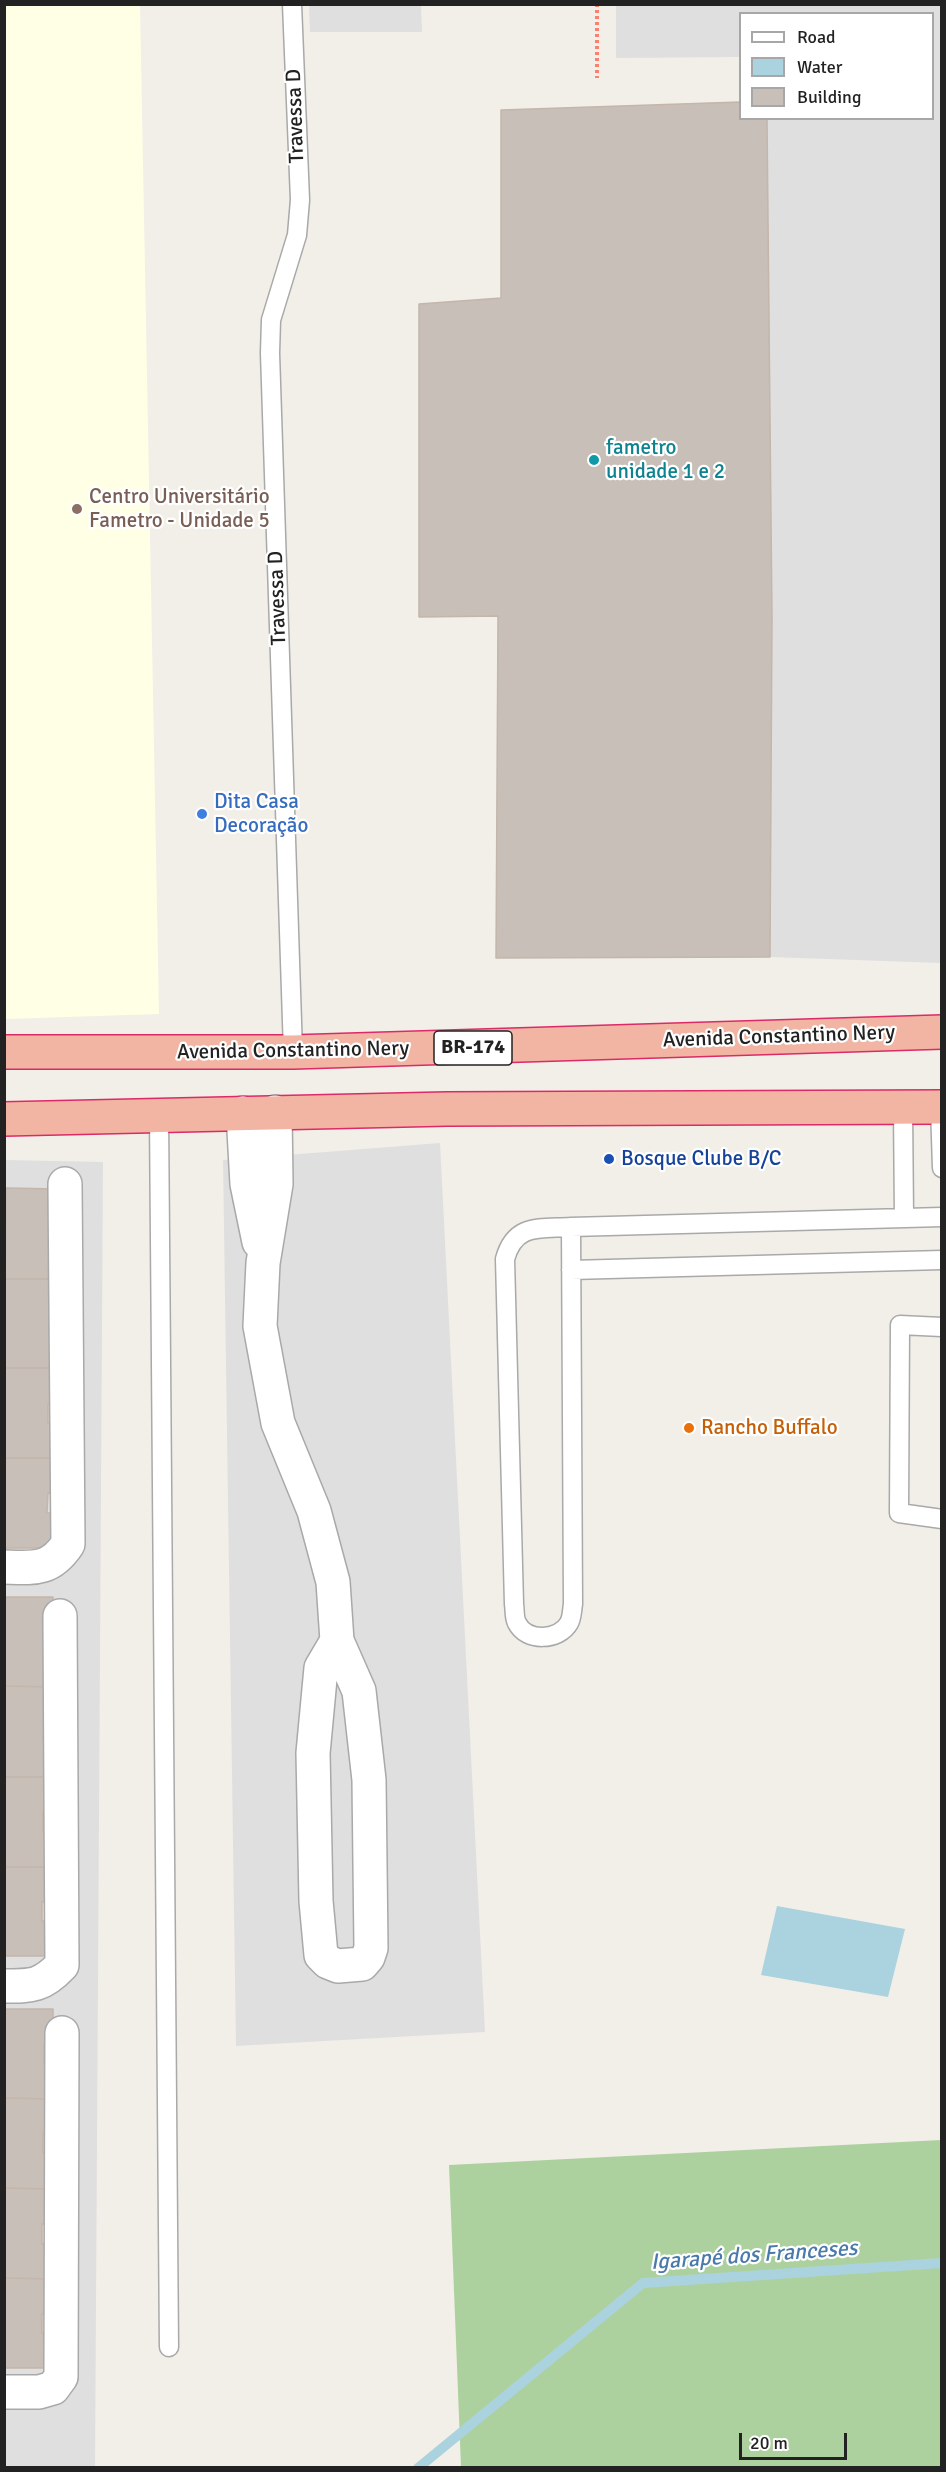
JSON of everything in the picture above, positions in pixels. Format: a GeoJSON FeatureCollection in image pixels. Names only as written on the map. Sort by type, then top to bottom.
{"type":"FeatureCollection","features":[{"type":"Feature","properties":{"kind":"highway","name":"Avenida Constantino Nery"},"geometry":{"type":"LineString","coordinates":[[4,1052],[293,1052],[942,1032]]}},
{"type":"Feature","properties":{"kind":"highway"},"geometry":{"type":"LineString","coordinates":[[4,1119],[447,1109],[941,1107]]}},
{"type":"Feature","properties":{"kind":"street"},"geometry":{"type":"LineString","coordinates":[[275,1112],[276,1184],[263,1263],[260,1326],[278,1423],[314,1511],[333,1582],[337,1641],[359,1691],[369,1780],[371,1948],[362,1964],[338,1966],[328,1962],[321,1955],[316,1901],[313,1753],[321,1668],[337,1641]]}},
{"type":"Feature","properties":{"kind":"street"},"geometry":{"type":"LineString","coordinates":[[243,1113],[247,1184],[263,1263]]}},
{"type":"Feature","properties":{"kind":"street"},"geometry":{"type":"LineString","coordinates":[[4,1567],[39,1568],[59,1558],[68,1544],[65,1184]]}},
{"type":"Feature","properties":{"kind":"street"},"geometry":{"type":"LineString","coordinates":[[4,1986],[26,1986],[48,1980],[62,1965],[60,1616]]}},
{"type":"Feature","properties":{"kind":"street"},"geometry":{"type":"LineString","coordinates":[[4,2392],[39,2392],[53,2388],[61,2377],[62,2033]]}},
{"type":"Feature","properties":{"kind":"lane","name":"Travessa D"},"geometry":{"type":"LineString","coordinates":[[292,4],[300,200],[297,234],[271,320],[270,353],[293,1052]]}},
{"type":"Feature","properties":{"kind":"lane"},"geometry":{"type":"LineString","coordinates":[[941,1107],[942,1168]]}},
{"type":"Feature","properties":{"kind":"lane"},"geometry":{"type":"LineString","coordinates":[[903,1108],[904,1218]]}},
{"type":"Feature","properties":{"kind":"lane"},"geometry":{"type":"LineString","coordinates":[[159,1115],[169,2347]]}},
{"type":"Feature","properties":{"kind":"lane"},"geometry":{"type":"LineString","coordinates":[[571,1227],[573,1604],[569,1623],[558,1634],[541,1638],[525,1632],[517,1623],[514,1604],[505,1259],[510,1243],[523,1231],[571,1227],[942,1217]]}},
{"type":"Feature","properties":{"kind":"lane"},"geometry":{"type":"LineString","coordinates":[[571,1270],[942,1260]]}},
{"type":"Feature","properties":{"kind":"lane"},"geometry":{"type":"LineString","coordinates":[[942,1327],[900,1325],[898,1513],[942,1519]]}},
{"type":"Feature","properties":{"kind":"path"},"geometry":{"type":"LineString","coordinates":[[597,4],[597,78]]}},
{"type":"Feature","properties":{"kind":"shaded area","name":"Centro Universitário Fametro - Unidade 5"},"geometry":{"type":"Polygon","coordinates":[[[4,5],[140,5],[159,1014],[5,1019],[4,5]]]}},
{"type":"Feature","properties":{"kind":"shaded area"},"geometry":{"type":"Polygon","coordinates":[[[309,5],[421,5],[422,32],[310,32],[309,5]]]}},
{"type":"Feature","properties":{"kind":"shaded area"},"geometry":{"type":"Polygon","coordinates":[[[616,5],[941,5],[941,963],[770,957],[772,618],[767,120],[934,120],[934,12],[739,12],[739,57],[616,58],[616,5]]]}},
{"type":"Feature","properties":{"kind":"shaded area"},"geometry":{"type":"Polygon","coordinates":[[[440,1143],[485,2032],[236,2046],[223,1160],[440,1143]]]}},
{"type":"Feature","properties":{"kind":"shaded area"},"geometry":{"type":"Polygon","coordinates":[[[5,1160],[103,1162],[95,2467],[5,2468],[5,1160]]]}},
{"type":"Feature","properties":{"kind":"green space"},"geometry":{"type":"Polygon","coordinates":[[[941,2140],[941,2467],[461,2467],[449,2165],[941,2140]]]}},
{"type":"Feature","properties":{"kind":"water"},"geometry":{"type":"Polygon","coordinates":[[[777,1906],[905,1929],[888,1997],[761,1975],[777,1906]]]}},
{"type":"Feature","properties":{"kind":"building","name":"fametro unidade 1 e 2"},"geometry":{"type":"Polygon","coordinates":[[[739,102],[739,120],[767,120],[772,618],[770,957],[496,958],[498,616],[419,617],[419,304],[501,298],[501,110],[739,102]]]}},
{"type":"Feature","properties":{"kind":"building"},"geometry":{"type":"Polygon","coordinates":[[[6,1188],[59,1189],[58,1279],[5,1279],[6,1188]]]}},
{"type":"Feature","properties":{"kind":"building"},"geometry":{"type":"Polygon","coordinates":[[[5,1279],[58,1279],[58,1314],[49,1314],[49,1333],[58,1333],[58,1368],[4,1368],[5,1279]]]}},
{"type":"Feature","properties":{"kind":"building"},"geometry":{"type":"Polygon","coordinates":[[[4,1368],[58,1368],[57,1404],[48,1404],[48,1423],[57,1423],[57,1458],[4,1458],[4,1368]]]}},
{"type":"Feature","properties":{"kind":"building"},"geometry":{"type":"Polygon","coordinates":[[[4,1458],[57,1458],[57,1494],[48,1493],[47,1513],[57,1513],[56,1548],[4,1548],[4,1458]]]}},
{"type":"Feature","properties":{"kind":"building"},"geometry":{"type":"Polygon","coordinates":[[[4,1597],[53,1597],[53,1687],[4,1686],[4,1597]]]}},
{"type":"Feature","properties":{"kind":"building"},"geometry":{"type":"Polygon","coordinates":[[[4,1686],[53,1687],[53,1722],[44,1722],[43,1741],[52,1742],[52,1777],[4,1777],[4,1686]]]}},
{"type":"Feature","properties":{"kind":"building"},"geometry":{"type":"Polygon","coordinates":[[[4,1777],[52,1777],[52,1812],[43,1812],[43,1832],[52,1831],[52,1867],[4,1867],[4,1777]]]}},
{"type":"Feature","properties":{"kind":"building"},"geometry":{"type":"Polygon","coordinates":[[[4,1867],[52,1867],[51,1902],[42,1902],[42,1921],[51,1921],[51,1956],[4,1956],[4,1867]]]}},
{"type":"Feature","properties":{"kind":"building"},"geometry":{"type":"Polygon","coordinates":[[[4,2009],[53,2009],[53,2044],[44,2044],[44,2063],[53,2064],[53,2099],[4,2098],[4,2009]]]}},
{"type":"Feature","properties":{"kind":"building"},"geometry":{"type":"Polygon","coordinates":[[[4,2098],[53,2099],[52,2134],[43,2134],[43,2153],[52,2153],[52,2189],[4,2188],[4,2098]]]}},
{"type":"Feature","properties":{"kind":"building"},"geometry":{"type":"Polygon","coordinates":[[[4,2188],[52,2189],[52,2224],[42,2224],[42,2244],[52,2243],[51,2279],[4,2278],[4,2188]]]}},
{"type":"Feature","properties":{"kind":"building"},"geometry":{"type":"Polygon","coordinates":[[[4,2278],[51,2279],[51,2314],[42,2314],[42,2333],[51,2333],[50,2368],[4,2368],[4,2278]]]}},
{"type":"Feature","properties":{"kind":"waterway","name":"Igarapé dos Franceses"},"geometry":{"type":"LineString","coordinates":[[418,2468],[643,2283],[942,2263]]}},
{"type":"Feature","properties":{"kind":"place","name":"fametro unidade 1 e 2"},"geometry":{"type":"Point","coordinates":[594,460]}},
{"type":"Feature","properties":{"kind":"place","name":"Centro Universitário Fametro - Unidade 5"},"geometry":{"type":"Point","coordinates":[77,509]}},
{"type":"Feature","properties":{"kind":"place","name":"Dita Casa Decoração"},"geometry":{"type":"Point","coordinates":[202,814]}},
{"type":"Feature","properties":{"kind":"place","name":"Bosque Clube B/C"},"geometry":{"type":"Point","coordinates":[609,1159]}},
{"type":"Feature","properties":{"kind":"place","name":"Rancho Buffalo"},"geometry":{"type":"Point","coordinates":[689,1428]}}]}
